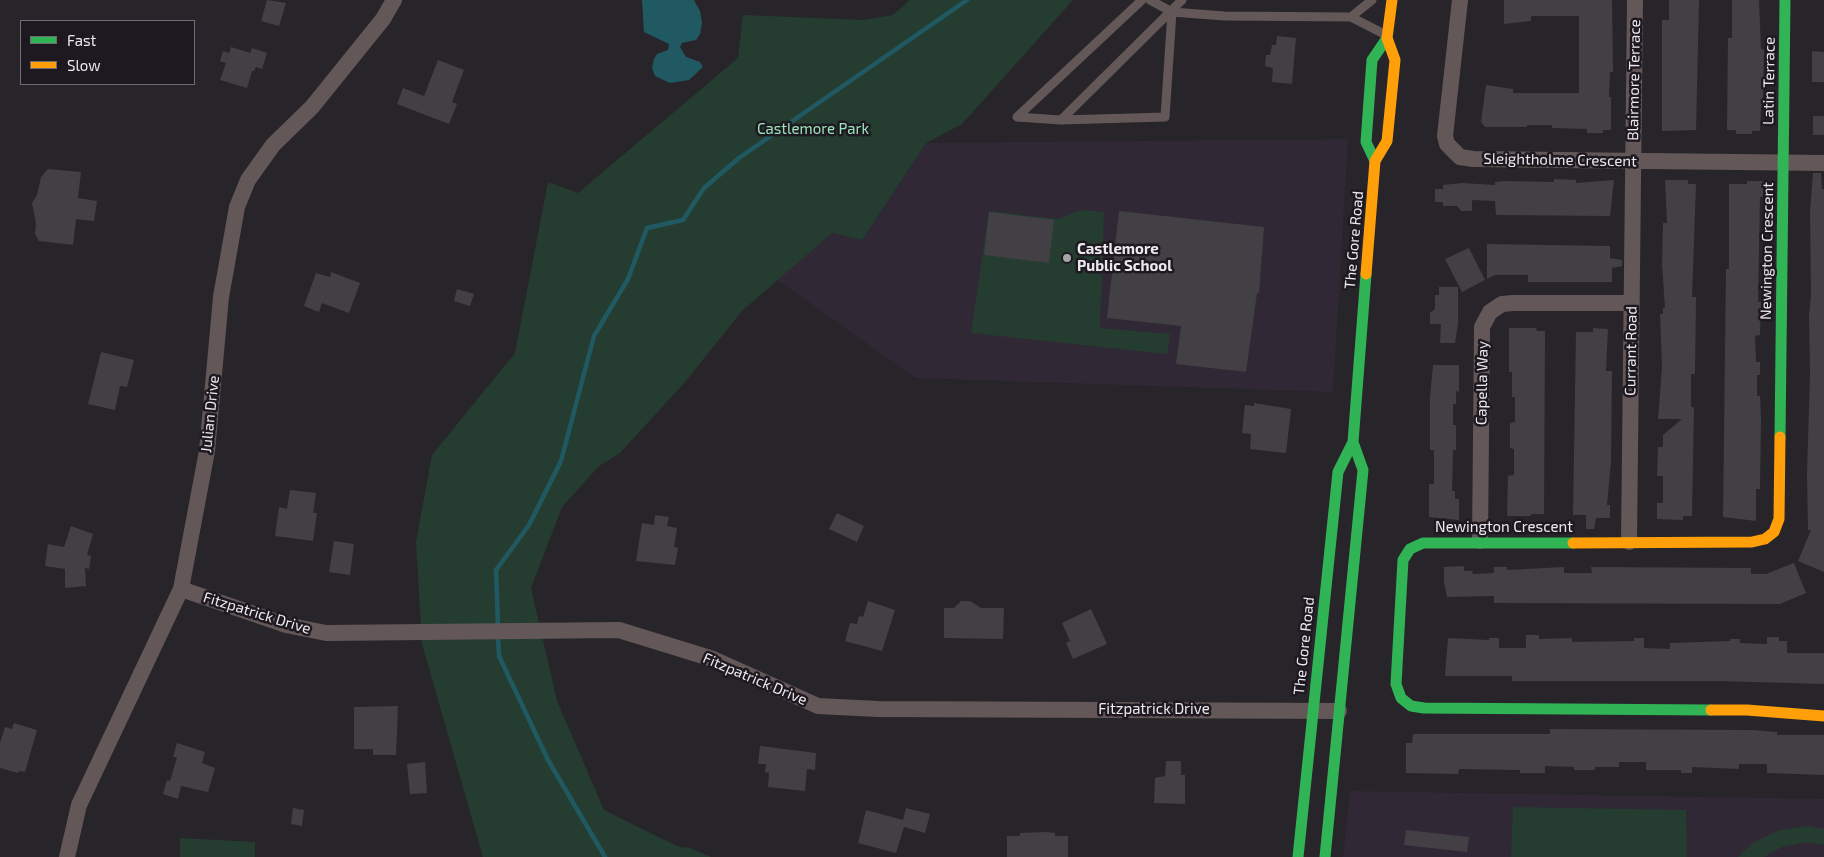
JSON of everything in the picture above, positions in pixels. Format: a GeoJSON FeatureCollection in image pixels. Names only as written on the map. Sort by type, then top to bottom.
{"type":"FeatureCollection","features":[{"type":"Feature","properties":{"kind":"street","name":"Julian Drive"},"geometry":{"type":"LineString","coordinates":[[67,857],[79,806],[181,589],[207,450],[221,297],[238,207],[248,180],[273,145],[312,107],[383,20],[394,0]]}},
{"type":"Feature","properties":{"kind":"street","name":"The Gore Road"},"geometry":{"type":"LineString","coordinates":[[1326,857],[1363,470],[1354,442],[1376,161],[1387,141],[1395,60],[1388,37],[1392,0]]}},
{"type":"Feature","properties":{"kind":"street","name":"Sleightholme Crescent"},"geometry":{"type":"LineString","coordinates":[[1460,0],[1445,136],[1453,151],[1460,157],[1473,159],[1824,163]]}},
{"type":"Feature","properties":{"kind":"street","name":"Blairmore Terrace"},"geometry":{"type":"LineString","coordinates":[[1633,160],[1635,0]]}},
{"type":"Feature","properties":{"kind":"street","name":"Latin Terrace"},"geometry":{"type":"LineString","coordinates":[[1783,163],[1785,0]]}},
{"type":"Feature","properties":{"kind":"street","name":"The Gore Road"},"geometry":{"type":"LineString","coordinates":[[1376,161],[1366,142],[1372,60],[1388,37]]}},
{"type":"Feature","properties":{"kind":"street","name":"Currant Road"},"geometry":{"type":"LineString","coordinates":[[1629,542],[1633,160]]}},
{"type":"Feature","properties":{"kind":"street","name":"Newington Crescent"},"geometry":{"type":"LineString","coordinates":[[1783,163],[1779,519],[1774,532],[1765,539],[1752,542],[1422,542],[1410,549],[1403,560],[1396,684],[1402,698],[1411,706],[1433,709],[1747,710],[1824,716]]}},
{"type":"Feature","properties":{"kind":"street","name":"Capella Way"},"geometry":{"type":"LineString","coordinates":[[1480,541],[1482,326],[1490,312],[1502,304],[1513,303],[1632,303]]}},
{"type":"Feature","properties":{"kind":"street","name":"The Gore Road"},"geometry":{"type":"LineString","coordinates":[[1298,857],[1338,472],[1354,442]]}},
{"type":"Feature","properties":{"kind":"street","name":"Fitzpatrick Drive"},"geometry":{"type":"LineString","coordinates":[[181,589],[286,625],[326,633],[619,630],[713,659],[818,706],[878,709],[1339,711]]}},
{"type":"Feature","properties":{"kind":"lane"},"geometry":{"type":"LineString","coordinates":[[1142,0],[1018,117],[1061,120],[1165,117],[1172,12]]}},
{"type":"Feature","properties":{"kind":"lane"},"geometry":{"type":"LineString","coordinates":[[1150,0],[1172,12],[1224,16],[1351,17],[1388,37]]}},
{"type":"Feature","properties":{"kind":"lane"},"geometry":{"type":"LineString","coordinates":[[1061,120],[1182,0]]}},
{"type":"Feature","properties":{"kind":"lane"},"geometry":{"type":"LineString","coordinates":[[1351,17],[1372,0]]}},
{"type":"Feature","properties":{"kind":"shaded area","name":"Castlemore Public School"},"geometry":{"type":"Polygon","coordinates":[[[1348,139],[1333,392],[915,378],[772,276],[822,231],[862,240],[926,143],[1348,139]]]}},
{"type":"Feature","properties":{"kind":"shaded area"},"geometry":{"type":"Polygon","coordinates":[[[1350,791],[1824,799],[1824,857],[1343,857],[1350,791]]]}},
{"type":"Feature","properties":{"kind":"green space","name":"Castlemore Park"},"geometry":{"type":"Polygon","coordinates":[[[910,0],[1073,0],[962,124],[926,143],[862,240],[832,233],[742,311],[685,382],[620,453],[599,466],[562,507],[531,588],[557,701],[604,810],[679,847],[690,848],[711,857],[483,857],[422,644],[416,542],[432,455],[515,353],[548,182],[578,193],[738,58],[743,15],[863,20],[893,15],[910,0]]]}},
{"type":"Feature","properties":{"kind":"green space"},"geometry":{"type":"Polygon","coordinates":[[[1081,210],[1104,212],[1100,328],[1170,334],[1167,354],[971,333],[989,211],[1058,219],[1081,210]]]}},
{"type":"Feature","properties":{"kind":"green space"},"geometry":{"type":"Polygon","coordinates":[[[1513,807],[1686,810],[1687,857],[1511,857],[1513,807]]]}},
{"type":"Feature","properties":{"kind":"green space"},"geometry":{"type":"Polygon","coordinates":[[[1808,826],[1824,829],[1824,845],[1806,842],[1782,847],[1764,857],[1738,857],[1753,843],[1779,830],[1808,826]]]}},
{"type":"Feature","properties":{"kind":"green space"},"geometry":{"type":"Polygon","coordinates":[[[180,838],[255,842],[255,857],[180,857],[180,838]]]}},
{"type":"Feature","properties":{"kind":"water"},"geometry":{"type":"Polygon","coordinates":[[[642,0],[694,0],[700,11],[702,23],[700,34],[696,40],[682,43],[680,47],[686,57],[700,62],[703,67],[689,80],[670,83],[655,76],[652,68],[654,59],[657,54],[668,50],[669,44],[644,32],[642,0]]]}},
{"type":"Feature","properties":{"kind":"building"},"geometry":{"type":"Polygon","coordinates":[[[267,0],[286,3],[279,26],[261,21],[267,0]]]}},
{"type":"Feature","properties":{"kind":"building"},"geometry":{"type":"Polygon","coordinates":[[[1504,0],[1612,0],[1613,72],[1610,72],[1609,97],[1611,97],[1611,130],[1603,130],[1603,133],[1587,133],[1587,129],[1552,128],[1552,125],[1485,127],[1481,122],[1486,85],[1513,89],[1513,93],[1579,93],[1579,16],[1531,16],[1531,21],[1504,24],[1504,0]]]}},
{"type":"Feature","properties":{"kind":"building"},"geometry":{"type":"Polygon","coordinates":[[[1669,0],[1699,0],[1696,130],[1662,131],[1662,20],[1669,20],[1669,0]]]}},
{"type":"Feature","properties":{"kind":"building"},"geometry":{"type":"Polygon","coordinates":[[[1732,0],[1759,0],[1761,49],[1764,50],[1763,107],[1761,107],[1760,131],[1752,131],[1752,134],[1736,134],[1736,130],[1727,130],[1728,38],[1732,38],[1732,0]]]}},
{"type":"Feature","properties":{"kind":"building"},"geometry":{"type":"Polygon","coordinates":[[[1277,36],[1296,38],[1292,84],[1272,82],[1273,68],[1265,66],[1266,55],[1270,55],[1272,45],[1276,45],[1277,36]]]}},
{"type":"Feature","properties":{"kind":"building"},"geometry":{"type":"Polygon","coordinates":[[[231,47],[250,53],[252,48],[267,53],[262,69],[256,67],[252,71],[247,88],[220,80],[226,63],[220,61],[223,51],[229,53],[231,47]]]}},
{"type":"Feature","properties":{"kind":"building"},"geometry":{"type":"Polygon","coordinates":[[[1812,51],[1824,52],[1824,82],[1812,82],[1812,51]]]}},
{"type":"Feature","properties":{"kind":"building"},"geometry":{"type":"Polygon","coordinates":[[[438,60],[464,70],[452,102],[457,104],[449,124],[397,104],[403,88],[424,96],[438,60]]]}},
{"type":"Feature","properties":{"kind":"building"},"geometry":{"type":"Polygon","coordinates":[[[1813,116],[1824,116],[1824,135],[1813,135],[1813,116]]]}},
{"type":"Feature","properties":{"kind":"building"},"geometry":{"type":"Polygon","coordinates":[[[48,169],[81,172],[78,198],[97,201],[94,221],[76,219],[73,245],[39,241],[35,234],[36,224],[32,203],[37,195],[41,177],[48,169]]]}},
{"type":"Feature","properties":{"kind":"building"},"geometry":{"type":"Polygon","coordinates":[[[1813,173],[1821,173],[1822,189],[1824,189],[1824,572],[1798,561],[1811,530],[1808,530],[1807,474],[1810,374],[1809,315],[1811,295],[1810,212],[1813,173]]]}},
{"type":"Feature","properties":{"kind":"building"},"geometry":{"type":"Polygon","coordinates":[[[1554,179],[1576,180],[1576,183],[1614,180],[1610,216],[1496,215],[1495,201],[1472,200],[1472,211],[1461,211],[1457,206],[1443,206],[1443,202],[1435,202],[1435,189],[1443,189],[1443,185],[1462,183],[1495,185],[1495,182],[1506,181],[1554,182],[1554,179]]]}},
{"type":"Feature","properties":{"kind":"building"},"geometry":{"type":"Polygon","coordinates":[[[1665,180],[1688,180],[1688,184],[1696,184],[1692,297],[1696,297],[1695,374],[1691,374],[1691,407],[1694,407],[1692,516],[1683,516],[1683,520],[1657,519],[1657,503],[1663,503],[1663,476],[1657,476],[1658,447],[1663,447],[1663,435],[1682,419],[1658,419],[1662,367],[1660,314],[1663,314],[1663,308],[1665,308],[1662,264],[1663,223],[1667,223],[1665,180]]]}},
{"type":"Feature","properties":{"kind":"building"},"geometry":{"type":"Polygon","coordinates":[[[1747,181],[1763,181],[1763,197],[1760,197],[1758,302],[1761,302],[1760,335],[1755,336],[1756,362],[1760,362],[1760,375],[1757,375],[1757,396],[1760,396],[1761,419],[1760,489],[1756,489],[1756,521],[1723,517],[1726,269],[1729,269],[1729,184],[1747,184],[1747,181]]]}},
{"type":"Feature","properties":{"kind":"building"},"geometry":{"type":"Polygon","coordinates":[[[1119,211],[1264,227],[1259,293],[1257,293],[1246,372],[1176,364],[1181,326],[1107,318],[1119,211]]]}},
{"type":"Feature","properties":{"kind":"building"},"geometry":{"type":"Polygon","coordinates":[[[989,212],[1054,220],[1049,263],[984,255],[989,212]]]}},
{"type":"Feature","properties":{"kind":"building"},"geometry":{"type":"Polygon","coordinates":[[[1487,244],[1610,246],[1610,258],[1622,260],[1622,266],[1612,268],[1612,282],[1528,282],[1528,275],[1495,275],[1487,279],[1487,244]]]}},
{"type":"Feature","properties":{"kind":"building"},"geometry":{"type":"Polygon","coordinates":[[[1469,248],[1485,280],[1462,292],[1445,259],[1469,248]]]}},
{"type":"Feature","properties":{"kind":"building"},"geometry":{"type":"Polygon","coordinates":[[[331,272],[360,283],[349,313],[322,303],[319,312],[304,306],[316,273],[330,277],[331,272]]]}},
{"type":"Feature","properties":{"kind":"building"},"geometry":{"type":"Polygon","coordinates":[[[1439,287],[1458,287],[1458,324],[1455,343],[1440,343],[1441,324],[1430,324],[1430,313],[1435,309],[1435,295],[1439,295],[1439,287]]]}},
{"type":"Feature","properties":{"kind":"building"},"geometry":{"type":"Polygon","coordinates":[[[457,289],[474,294],[470,306],[454,301],[457,289]]]}},
{"type":"Feature","properties":{"kind":"building"},"geometry":{"type":"Polygon","coordinates":[[[1509,328],[1536,328],[1537,331],[1545,331],[1544,514],[1531,514],[1531,516],[1508,516],[1507,514],[1508,476],[1514,475],[1514,449],[1510,448],[1510,423],[1515,422],[1512,372],[1509,372],[1509,328]]]}},
{"type":"Feature","properties":{"kind":"building"},"geometry":{"type":"Polygon","coordinates":[[[1593,328],[1608,329],[1606,371],[1612,371],[1611,461],[1607,505],[1610,505],[1610,518],[1596,518],[1594,529],[1586,529],[1586,515],[1573,515],[1576,332],[1593,332],[1593,328]]]}},
{"type":"Feature","properties":{"kind":"building"},"geometry":{"type":"Polygon","coordinates":[[[101,352],[134,360],[127,387],[120,386],[115,410],[88,404],[101,352]]]}},
{"type":"Feature","properties":{"kind":"building"},"geometry":{"type":"Polygon","coordinates":[[[1433,365],[1459,365],[1459,392],[1456,391],[1456,404],[1453,404],[1453,425],[1456,425],[1456,450],[1453,450],[1452,491],[1455,491],[1455,499],[1459,499],[1459,520],[1429,517],[1429,484],[1434,484],[1434,450],[1430,450],[1430,398],[1433,365]]]}},
{"type":"Feature","properties":{"kind":"building"},"geometry":{"type":"Polygon","coordinates":[[[1254,403],[1291,409],[1286,453],[1250,449],[1251,434],[1242,433],[1245,405],[1254,406],[1254,403]]]}},
{"type":"Feature","properties":{"kind":"building"},"geometry":{"type":"Polygon","coordinates":[[[290,490],[316,493],[313,513],[317,513],[313,541],[275,536],[279,507],[287,509],[290,490]]]}},
{"type":"Feature","properties":{"kind":"building"},"geometry":{"type":"Polygon","coordinates":[[[837,513],[864,526],[857,542],[829,529],[837,513]]]}},
{"type":"Feature","properties":{"kind":"building"},"geometry":{"type":"Polygon","coordinates":[[[655,515],[669,517],[667,526],[677,528],[674,547],[678,548],[675,565],[636,561],[642,523],[654,525],[655,515]]]}},
{"type":"Feature","properties":{"kind":"building"},"geometry":{"type":"Polygon","coordinates":[[[71,526],[93,534],[87,555],[91,556],[89,569],[85,568],[86,586],[65,588],[65,569],[45,566],[48,544],[64,547],[71,526]]]}},
{"type":"Feature","properties":{"kind":"building"},"geometry":{"type":"Polygon","coordinates":[[[334,541],[354,544],[350,575],[329,572],[334,541]]]}},
{"type":"Feature","properties":{"kind":"building"},"geometry":{"type":"Polygon","coordinates":[[[1794,563],[1806,593],[1780,604],[1494,603],[1494,596],[1447,597],[1444,582],[1444,567],[1464,566],[1464,571],[1472,571],[1473,574],[1494,573],[1494,567],[1507,567],[1507,570],[1564,567],[1564,573],[1592,573],[1591,567],[1751,568],[1751,574],[1766,574],[1794,563]]]}},
{"type":"Feature","properties":{"kind":"building"},"geometry":{"type":"Polygon","coordinates":[[[868,601],[895,610],[882,651],[845,641],[850,623],[857,624],[859,616],[863,617],[868,601]]]}},
{"type":"Feature","properties":{"kind":"building"},"geometry":{"type":"Polygon","coordinates":[[[961,601],[970,601],[981,608],[1004,608],[1003,639],[944,638],[944,608],[954,608],[961,601]]]}},
{"type":"Feature","properties":{"kind":"building"},"geometry":{"type":"Polygon","coordinates":[[[1091,609],[1107,644],[1073,659],[1066,643],[1070,641],[1062,623],[1091,609]]]}},
{"type":"Feature","properties":{"kind":"building"},"geometry":{"type":"Polygon","coordinates":[[[1526,635],[1539,635],[1539,639],[1572,638],[1572,642],[1634,641],[1634,638],[1644,638],[1644,648],[1670,649],[1670,643],[1740,639],[1740,643],[1767,644],[1767,637],[1779,637],[1779,641],[1787,641],[1787,653],[1824,653],[1824,684],[1718,681],[1512,681],[1512,676],[1445,676],[1448,638],[1489,640],[1489,638],[1499,638],[1499,648],[1526,648],[1526,635]]]}},
{"type":"Feature","properties":{"kind":"building"},"geometry":{"type":"Polygon","coordinates":[[[398,706],[396,755],[373,755],[373,749],[354,749],[354,707],[398,706]]]}},
{"type":"Feature","properties":{"kind":"building"},"geometry":{"type":"Polygon","coordinates":[[[14,723],[37,730],[25,772],[19,771],[18,773],[0,768],[0,743],[5,727],[12,729],[14,723]]]}},
{"type":"Feature","properties":{"kind":"building"},"geometry":{"type":"Polygon","coordinates":[[[1550,729],[1753,730],[1777,732],[1777,735],[1824,735],[1824,775],[1767,773],[1767,764],[1739,764],[1739,769],[1692,767],[1692,773],[1681,773],[1681,770],[1646,770],[1646,762],[1619,762],[1619,767],[1595,767],[1595,770],[1574,770],[1574,767],[1545,766],[1545,773],[1520,773],[1520,770],[1459,769],[1458,774],[1406,773],[1406,743],[1412,743],[1413,734],[1550,734],[1550,729]]]}},
{"type":"Feature","properties":{"kind":"building"},"geometry":{"type":"Polygon","coordinates":[[[177,743],[205,752],[202,763],[215,768],[208,792],[181,786],[178,799],[163,794],[167,780],[170,781],[177,757],[173,757],[177,743]]]}},
{"type":"Feature","properties":{"kind":"building"},"geometry":{"type":"Polygon","coordinates":[[[760,746],[816,753],[815,770],[807,769],[805,791],[768,787],[769,773],[765,772],[766,764],[758,764],[760,746]]]}},
{"type":"Feature","properties":{"kind":"building"},"geometry":{"type":"Polygon","coordinates":[[[1166,761],[1181,761],[1181,775],[1185,775],[1185,804],[1154,803],[1155,778],[1165,776],[1166,761]]]}},
{"type":"Feature","properties":{"kind":"building"},"geometry":{"type":"Polygon","coordinates":[[[425,762],[427,793],[410,794],[407,764],[425,762]]]}},
{"type":"Feature","properties":{"kind":"building"},"geometry":{"type":"Polygon","coordinates":[[[293,808],[304,810],[302,826],[291,824],[293,808]]]}},
{"type":"Feature","properties":{"kind":"building"},"geometry":{"type":"Polygon","coordinates":[[[906,808],[930,814],[925,833],[904,827],[896,853],[858,843],[866,810],[903,820],[906,808]]]}},
{"type":"Feature","properties":{"kind":"building"},"geometry":{"type":"Polygon","coordinates":[[[1406,830],[1469,837],[1467,852],[1404,845],[1406,830]]]}},
{"type":"Feature","properties":{"kind":"building"},"geometry":{"type":"Polygon","coordinates":[[[1020,833],[1055,833],[1055,836],[1068,836],[1068,857],[1007,857],[1007,836],[1020,836],[1020,833]]]}},
{"type":"Feature","properties":{"kind":"waterway"},"geometry":{"type":"LineString","coordinates":[[498,627],[496,570],[529,525],[561,461],[594,336],[628,279],[647,228],[683,220],[704,188],[739,158],[967,0]]}},
{"type":"Feature","properties":{"kind":"waterway"},"geometry":{"type":"LineString","coordinates":[[498,635],[499,656],[548,760],[605,857]]}},
{"type":"Feature","properties":{"kind":"traffic: fast"},"geometry":{"type":"LineString","coordinates":[[1780,437],[1785,0]]}},
{"type":"Feature","properties":{"kind":"traffic: fast"},"geometry":{"type":"LineString","coordinates":[[1375,161],[1366,142],[1372,60],[1387,38]]}},
{"type":"Feature","properties":{"kind":"traffic: fast"},"geometry":{"type":"LineString","coordinates":[[1298,857],[1338,472],[1353,442],[1366,274]]}},
{"type":"Feature","properties":{"kind":"traffic: fast"},"geometry":{"type":"LineString","coordinates":[[1325,857],[1363,470],[1353,442]]}},
{"type":"Feature","properties":{"kind":"traffic: fast"},"geometry":{"type":"LineString","coordinates":[[1573,543],[1423,543],[1410,549],[1403,560],[1396,684],[1401,698],[1411,706],[1424,708],[1711,710]]}},
{"type":"Feature","properties":{"kind":"traffic: slow"},"geometry":{"type":"LineString","coordinates":[[1366,274],[1375,161],[1387,141],[1395,60],[1387,38],[1392,0]]}},
{"type":"Feature","properties":{"kind":"traffic: slow"},"geometry":{"type":"LineString","coordinates":[[1573,543],[1752,542],[1765,539],[1774,532],[1779,519],[1780,437]]}},
{"type":"Feature","properties":{"kind":"traffic: slow"},"geometry":{"type":"LineString","coordinates":[[1711,710],[1747,710],[1824,716]]}},
{"type":"Feature","properties":{"kind":"place","name":"Castlemore Public School"},"geometry":{"type":"Point","coordinates":[1067,258]}}]}
